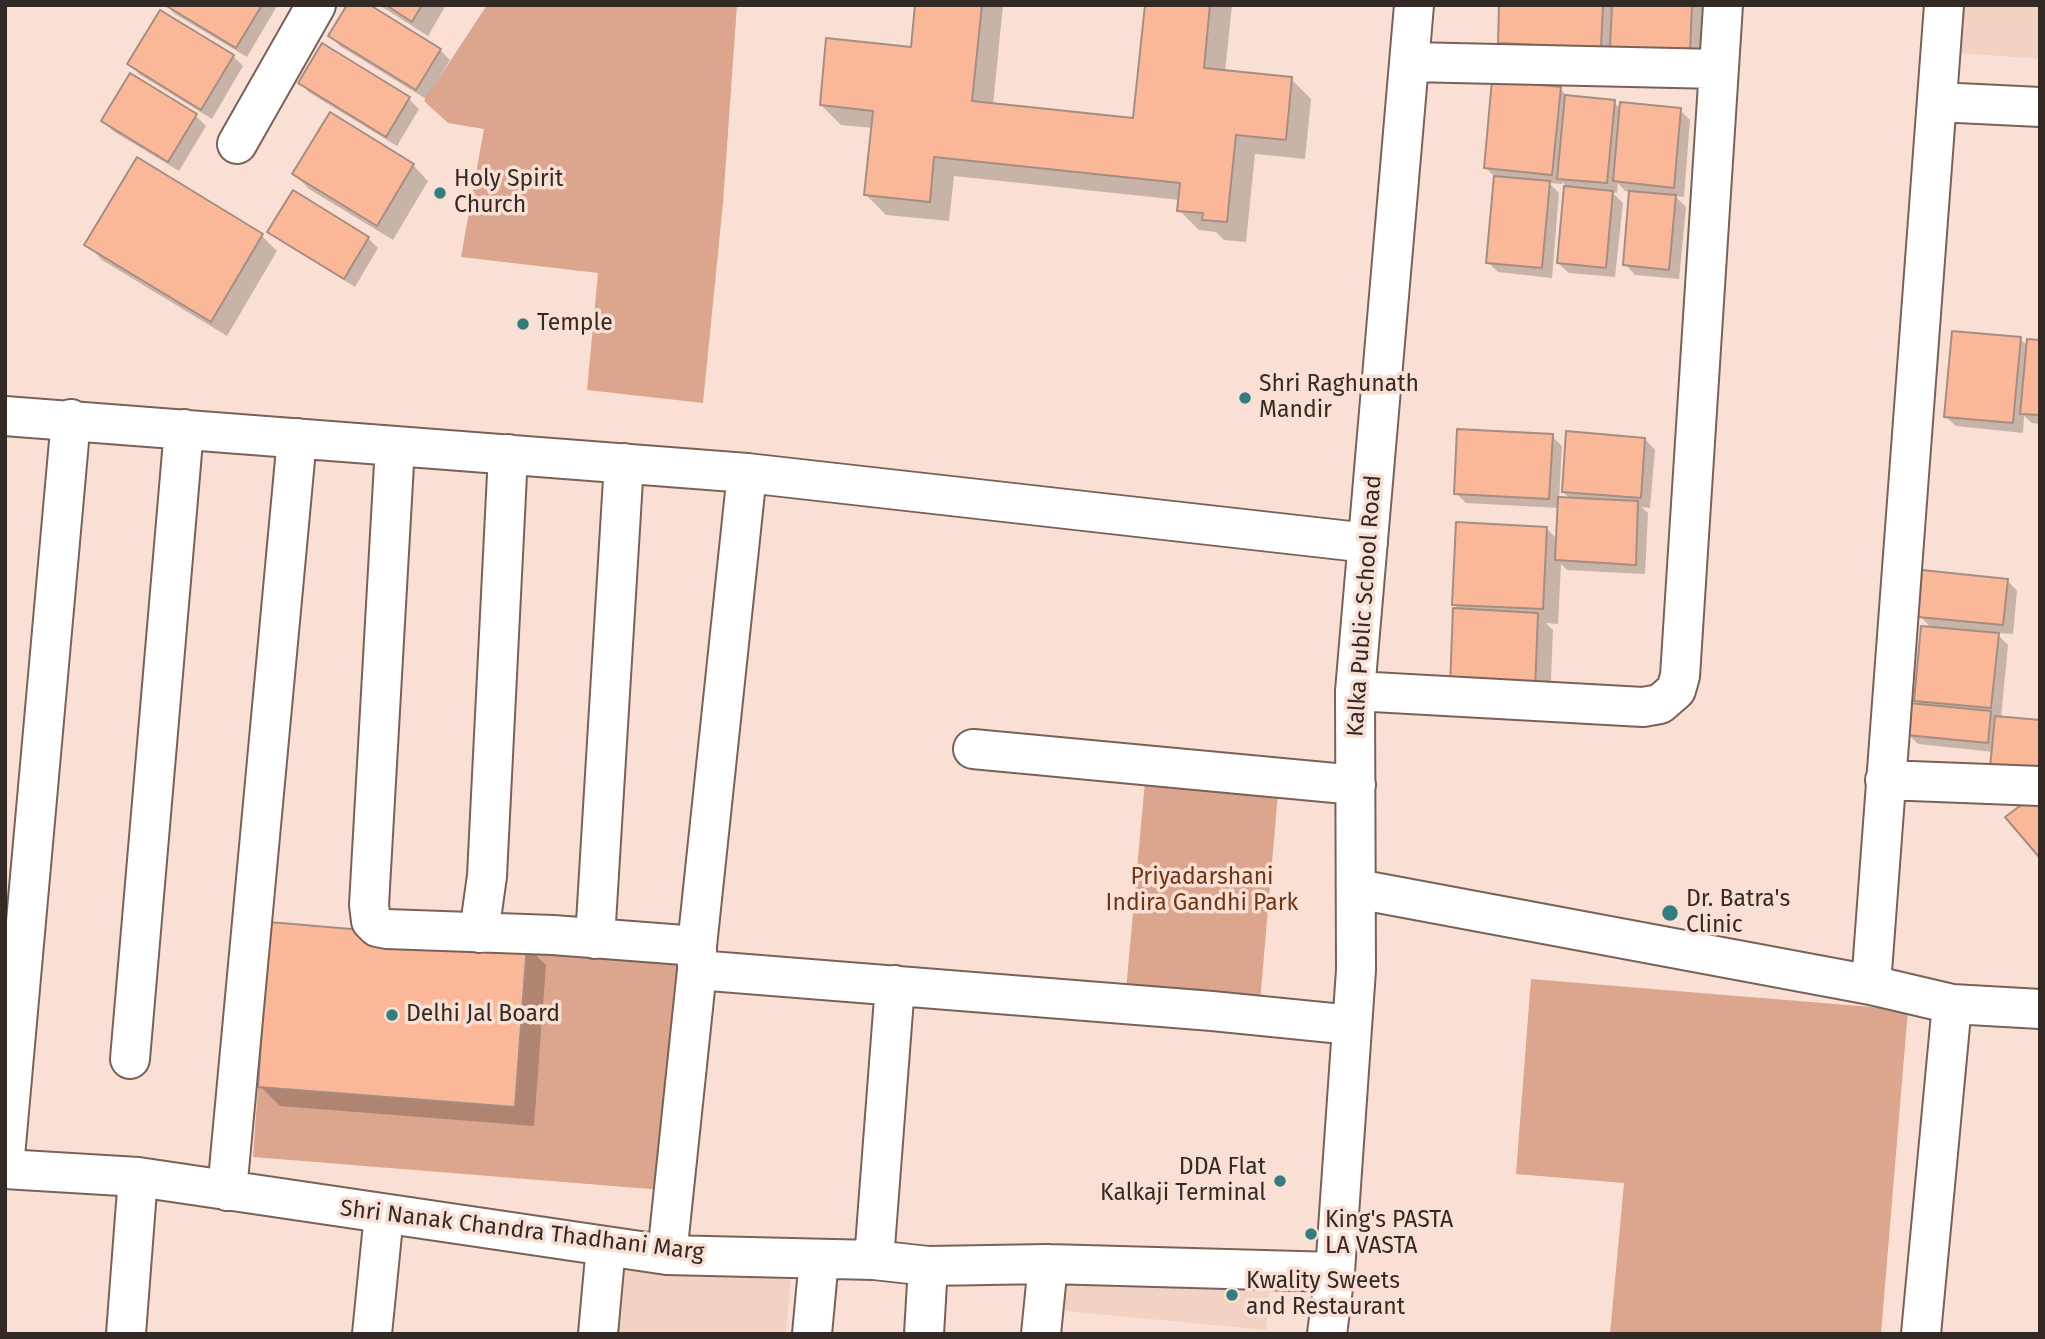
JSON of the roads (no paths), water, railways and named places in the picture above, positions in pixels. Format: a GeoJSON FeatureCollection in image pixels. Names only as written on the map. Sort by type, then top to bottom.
{"type":"FeatureCollection","features":[{"type":"Feature","properties":{"kind":"street"},"geometry":{"type":"LineString","coordinates":[[237,144],[316,5]]}},
{"type":"Feature","properties":{"kind":"street","name":"Kalka Public School Road"},"geometry":{"type":"LineString","coordinates":[[1327,1334],[1335,1272],[1356,970],[1355,691],[1414,5]]}},
{"type":"Feature","properties":{"kind":"street"},"geometry":{"type":"LineString","coordinates":[[1355,691],[1643,707],[1660,704],[1676,691],[1680,676],[1723,5]]}},
{"type":"Feature","properties":{"kind":"street"},"geometry":{"type":"LineString","coordinates":[[1871,985],[1944,5]]}},
{"type":"Feature","properties":{"kind":"street"},"geometry":{"type":"LineString","coordinates":[[1409,62],[1718,68]]}},
{"type":"Feature","properties":{"kind":"street"},"geometry":{"type":"LineString","coordinates":[[1937,102],[2040,107]]}},
{"type":"Feature","properties":{"kind":"street"},"geometry":{"type":"LineString","coordinates":[[5,416],[747,473],[1368,543]]}},
{"type":"Feature","properties":{"kind":"street"},"geometry":{"type":"LineString","coordinates":[[5,1156],[71,419]]}},
{"type":"Feature","properties":{"kind":"street"},"geometry":{"type":"LineString","coordinates":[[130,1059],[184,429]]}},
{"type":"Feature","properties":{"kind":"street"},"geometry":{"type":"LineString","coordinates":[[227,1191],[297,438]]}},
{"type":"Feature","properties":{"kind":"street"},"geometry":{"type":"LineString","coordinates":[[395,446],[369,905],[371,920],[377,927],[595,939],[697,958],[895,985],[1352,1025]]}},
{"type":"Feature","properties":{"kind":"street"},"geometry":{"type":"LineString","coordinates":[[479,933],[487,876],[508,454]]}},
{"type":"Feature","properties":{"kind":"street"},"geometry":{"type":"LineString","coordinates":[[595,939],[624,463]]}},
{"type":"Feature","properties":{"kind":"street"},"geometry":{"type":"LineString","coordinates":[[667,1255],[747,473]]}},
{"type":"Feature","properties":{"kind":"street"},"geometry":{"type":"LineString","coordinates":[[973,749],[1356,785]]}},
{"type":"Feature","properties":{"kind":"street"},"geometry":{"type":"LineString","coordinates":[[1885,780],[2040,786]]}},
{"type":"Feature","properties":{"kind":"street"},"geometry":{"type":"LineString","coordinates":[[1357,889],[1871,985],[1952,1004],[2040,1009]]}},
{"type":"Feature","properties":{"kind":"street"},"geometry":{"type":"LineString","coordinates":[[874,1260],[895,985]]}},
{"type":"Feature","properties":{"kind":"street"},"geometry":{"type":"LineString","coordinates":[[1921,1334],[1952,1004]]}},
{"type":"Feature","properties":{"kind":"street","name":"Shri Nanak Chandra Thadhani Marg"},"geometry":{"type":"LineString","coordinates":[[5,1169],[138,1177],[667,1255],[874,1260],[928,1266],[1048,1264],[1335,1272]]}},
{"type":"Feature","properties":{"kind":"street"},"geometry":{"type":"LineString","coordinates":[[126,1334],[138,1177]]}},
{"type":"Feature","properties":{"kind":"street"},"geometry":{"type":"LineString","coordinates":[[372,1334],[384,1214]]}},
{"type":"Feature","properties":{"kind":"street"},"geometry":{"type":"LineString","coordinates":[[598,1334],[606,1246]]}},
{"type":"Feature","properties":{"kind":"street"},"geometry":{"type":"LineString","coordinates":[[812,1334],[819,1259]]}},
{"type":"Feature","properties":{"kind":"street"},"geometry":{"type":"LineString","coordinates":[[1041,1334],[1048,1264]]}},
{"type":"Feature","properties":{"kind":"street"},"geometry":{"type":"LineString","coordinates":[[924,1334],[928,1266]]}},
{"type":"Feature","properties":{"kind":"place","name":"Holy Spirit Church"},"geometry":{"type":"Point","coordinates":[440,193]}},
{"type":"Feature","properties":{"kind":"place","name":"Temple"},"geometry":{"type":"Point","coordinates":[523,324]}},
{"type":"Feature","properties":{"kind":"place","name":"Shri Raghunath Mandir"},"geometry":{"type":"Point","coordinates":[1245,398]}},
{"type":"Feature","properties":{"kind":"place","name":"Dr. Batra's Clinic"},"geometry":{"type":"Point","coordinates":[1670,913]}},
{"type":"Feature","properties":{"kind":"place","name":"Delhi Jal Board"},"geometry":{"type":"Point","coordinates":[392,1015]}},
{"type":"Feature","properties":{"kind":"place","name":"DDA Flat Kalkaji Terminal"},"geometry":{"type":"Point","coordinates":[1280,1181]}},
{"type":"Feature","properties":{"kind":"place","name":"King's PASTA LA VASTA"},"geometry":{"type":"Point","coordinates":[1311,1234]}},
{"type":"Feature","properties":{"kind":"place","name":"Kwality Sweets and Restaurant"},"geometry":{"type":"Point","coordinates":[1232,1295]}},
{"type":"Feature","properties":{"kind":"park label","name":"Priyadarshani Indira Gandhi Park"},"geometry":{"type":"Point","coordinates":[1202,891]}}]}
